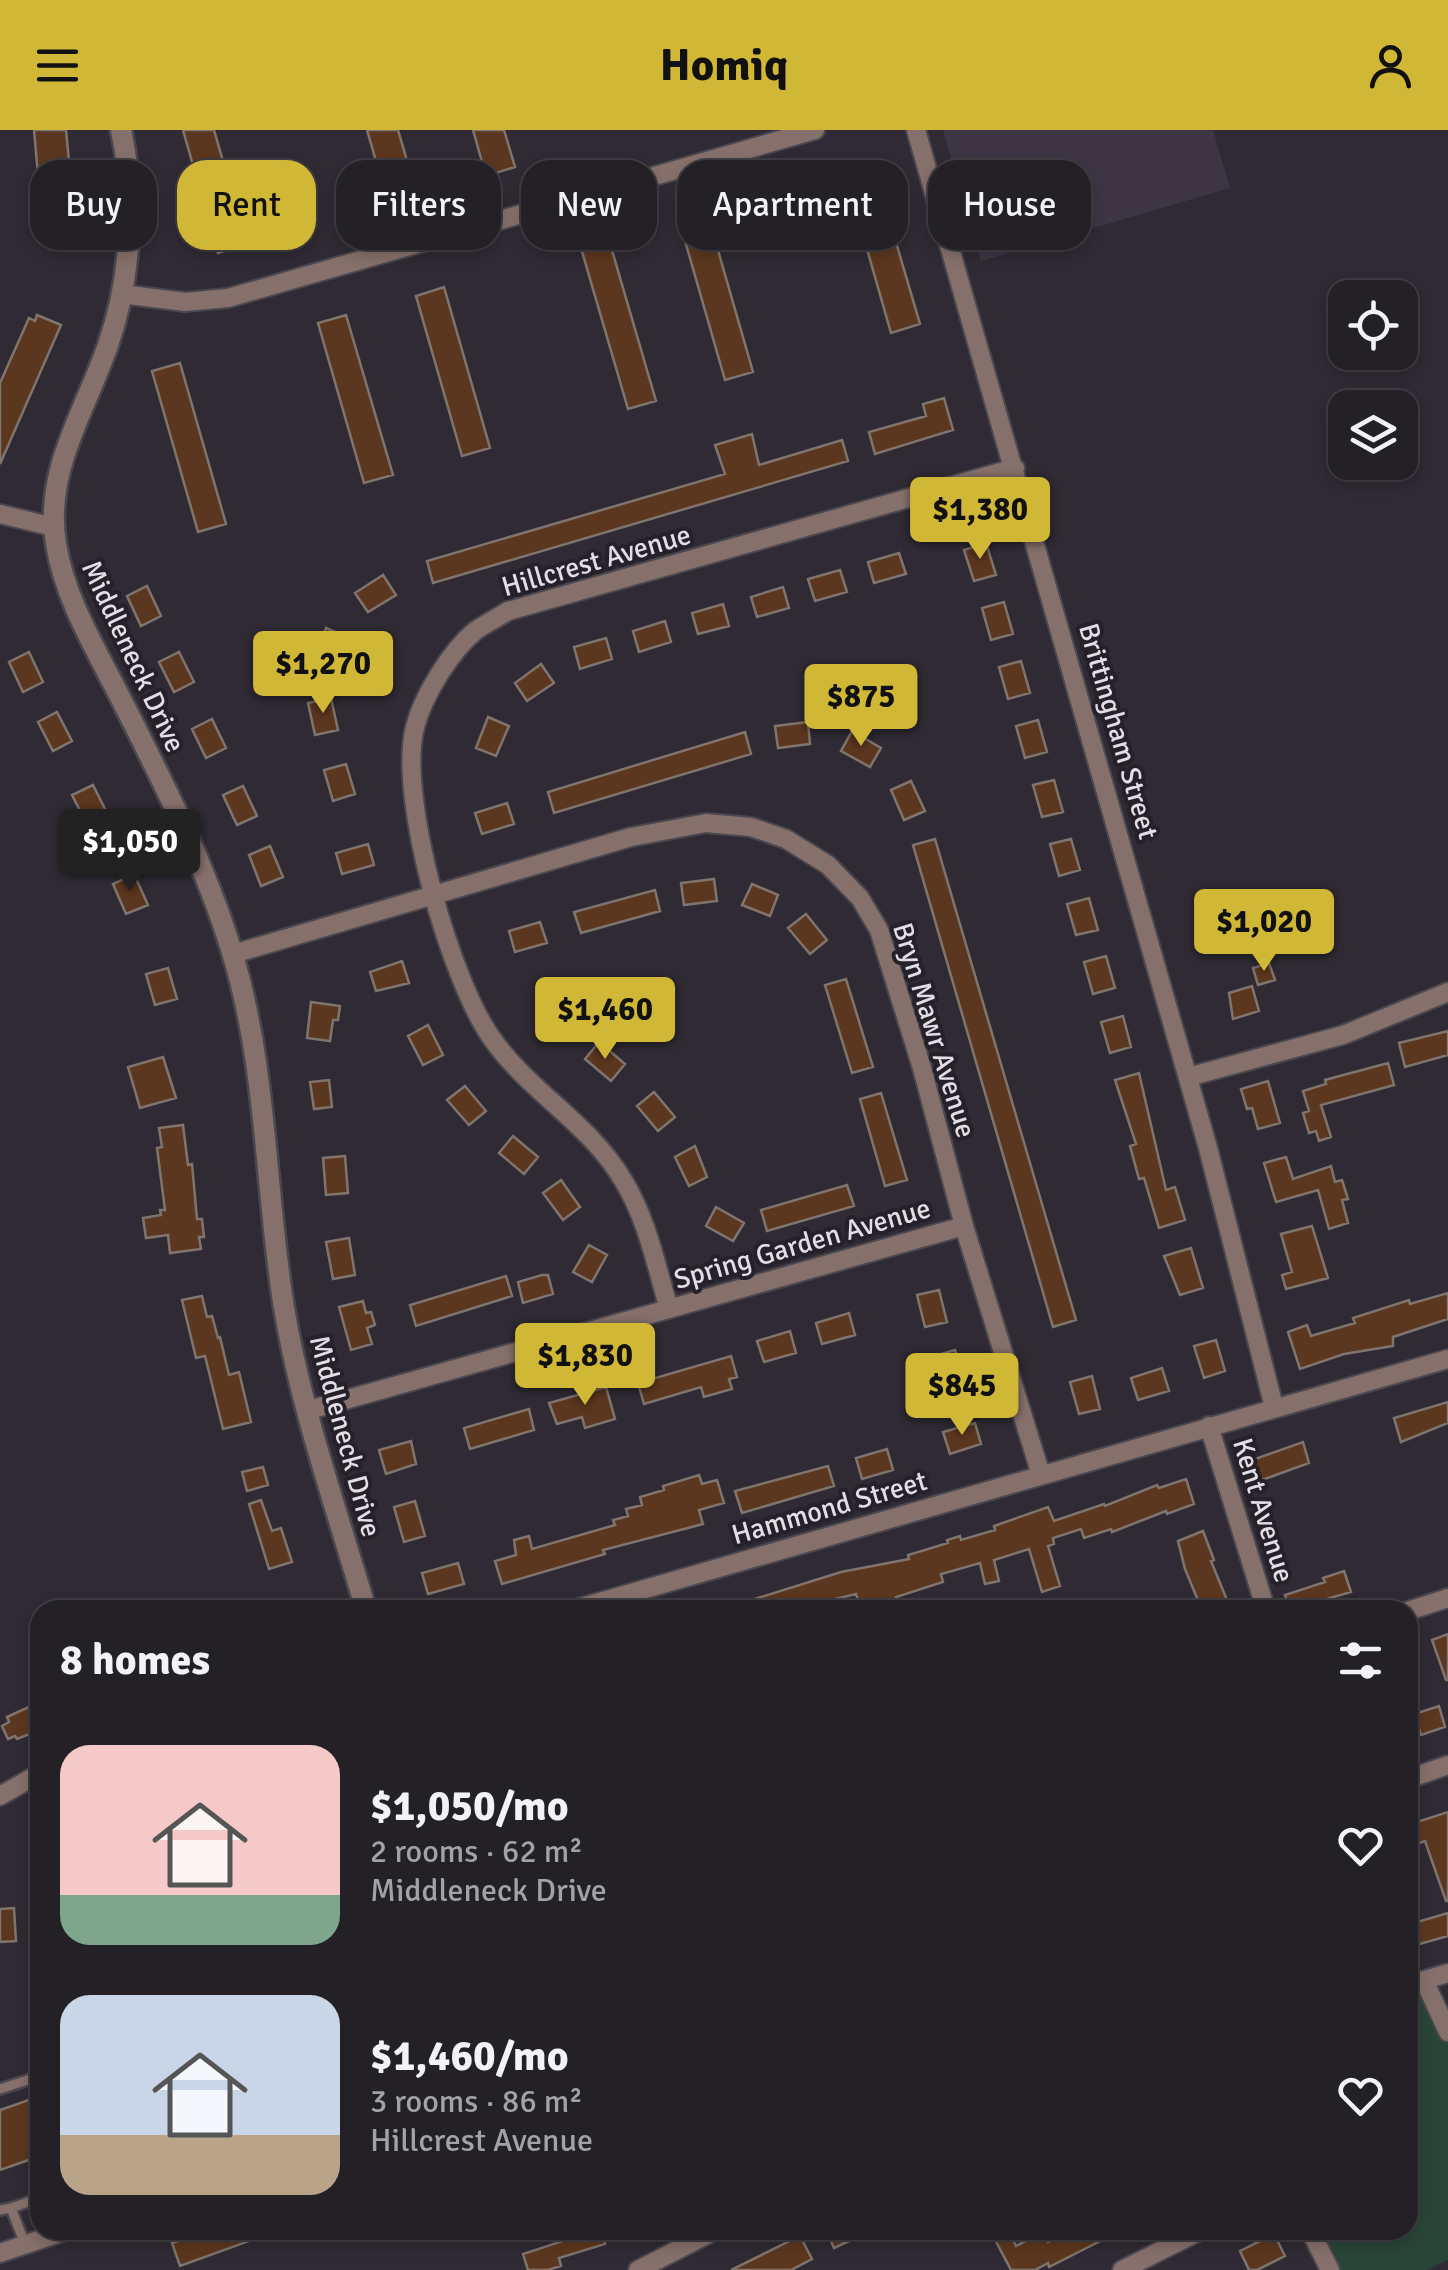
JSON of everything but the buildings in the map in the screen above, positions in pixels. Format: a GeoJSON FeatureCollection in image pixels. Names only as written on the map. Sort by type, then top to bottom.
{"type":"FeatureCollection","features":[{"type":"Feature","properties":{"kind":"street","name":"Middleneck Drive"},"geometry":{"type":"LineString","coordinates":[[121,130],[129,220],[121,294],[110,339],[62,457],[55,488],[54,527],[68,592],[193,843],[233,954],[254,1062],[282,1297],[308,1410],[363,1600]]}},
{"type":"Feature","properties":{"kind":"street"},"geometry":{"type":"LineString","coordinates":[[121,294],[185,302],[243,294],[815,130]]}},
{"type":"Feature","properties":{"kind":"street","name":"Brittingham Street"},"geometry":{"type":"LineString","coordinates":[[916,130],[1188,1078],[1274,1407]]}},
{"type":"Feature","properties":{"kind":"street","name":"Hillcrest Avenue"},"geometry":{"type":"LineString","coordinates":[[668,1309],[648,1232],[623,1179],[572,1119],[495,1044],[466,996],[434,895],[411,786],[415,728],[429,690],[475,632],[508,611],[1015,468]]}},
{"type":"Feature","properties":{"kind":"street"},"geometry":{"type":"LineString","coordinates":[[0,514],[54,527]]}},
{"type":"Feature","properties":{"kind":"street","name":"Bryn Mawr Avenue"},"geometry":{"type":"LineString","coordinates":[[233,954],[630,838],[706,822],[751,828],[786,839],[828,865],[860,898],[879,930],[1041,1475]]}},
{"type":"Feature","properties":{"kind":"street"},"geometry":{"type":"LineString","coordinates":[[1188,1078],[1343,1035],[1448,992]]}},
{"type":"Feature","properties":{"kind":"street","name":"Spring Garden Avenue"},"geometry":{"type":"LineString","coordinates":[[308,1410],[964,1226]]}},
{"type":"Feature","properties":{"kind":"street","name":"Hammond Street"},"geometry":{"type":"LineString","coordinates":[[607,1600],[1448,1359]]}},
{"type":"Feature","properties":{"kind":"street","name":"Kent Avenue"},"geometry":{"type":"LineString","coordinates":[[1209,1426],[1263,1600]]}},
{"type":"Feature","properties":{"kind":"street"},"geometry":{"type":"LineString","coordinates":[[1418,1608],[1448,1598]]}},
{"type":"Feature","properties":{"kind":"street"},"geometry":{"type":"LineString","coordinates":[[1418,1776],[1448,1765]]}},
{"type":"Feature","properties":{"kind":"street"},"geometry":{"type":"LineString","coordinates":[[0,1796],[30,1780]]}},
{"type":"Feature","properties":{"kind":"street"},"geometry":{"type":"LineString","coordinates":[[1418,1981],[1448,1973]]}},
{"type":"Feature","properties":{"kind":"street"},"geometry":{"type":"LineString","coordinates":[[1418,1985],[1448,2032]]}},
{"type":"Feature","properties":{"kind":"street"},"geometry":{"type":"LineString","coordinates":[[0,2253],[37,2240]]}},
{"type":"Feature","properties":{"kind":"street"},"geometry":{"type":"LineString","coordinates":[[638,2270],[696,2240]]}},
{"type":"Feature","properties":{"kind":"street"},"geometry":{"type":"LineString","coordinates":[[1122,2270],[1182,2240]]}},
{"type":"Feature","properties":{"kind":"street"},"geometry":{"type":"LineString","coordinates":[[1315,2240],[1330,2270]]}},
{"type":"Feature","properties":{"kind":"lane"},"geometry":{"type":"LineString","coordinates":[[0,2089],[30,2079]]}},
{"type":"Feature","properties":{"kind":"lane"},"geometry":{"type":"LineString","coordinates":[[25,2244],[5,2209],[30,2201]]}},
{"type":"Feature","properties":{"kind":"shaded area"},"geometry":{"type":"Polygon","coordinates":[[[943,130],[1213,130],[1230,188],[1091,229],[1091,160],[952,160],[943,130]]]}},
{"type":"Feature","properties":{"kind":"shaded area"},"geometry":{"type":"Polygon","coordinates":[[[978,250],[1019,250],[981,261],[978,250]]]}},
{"type":"Feature","properties":{"kind":"green space"},"geometry":{"type":"Polygon","coordinates":[[[1424,1980],[1448,2032],[1448,2260],[1427,2270],[1330,2270],[1315,2240],[1418,2240],[1418,1982],[1424,1980]]]}}]}
